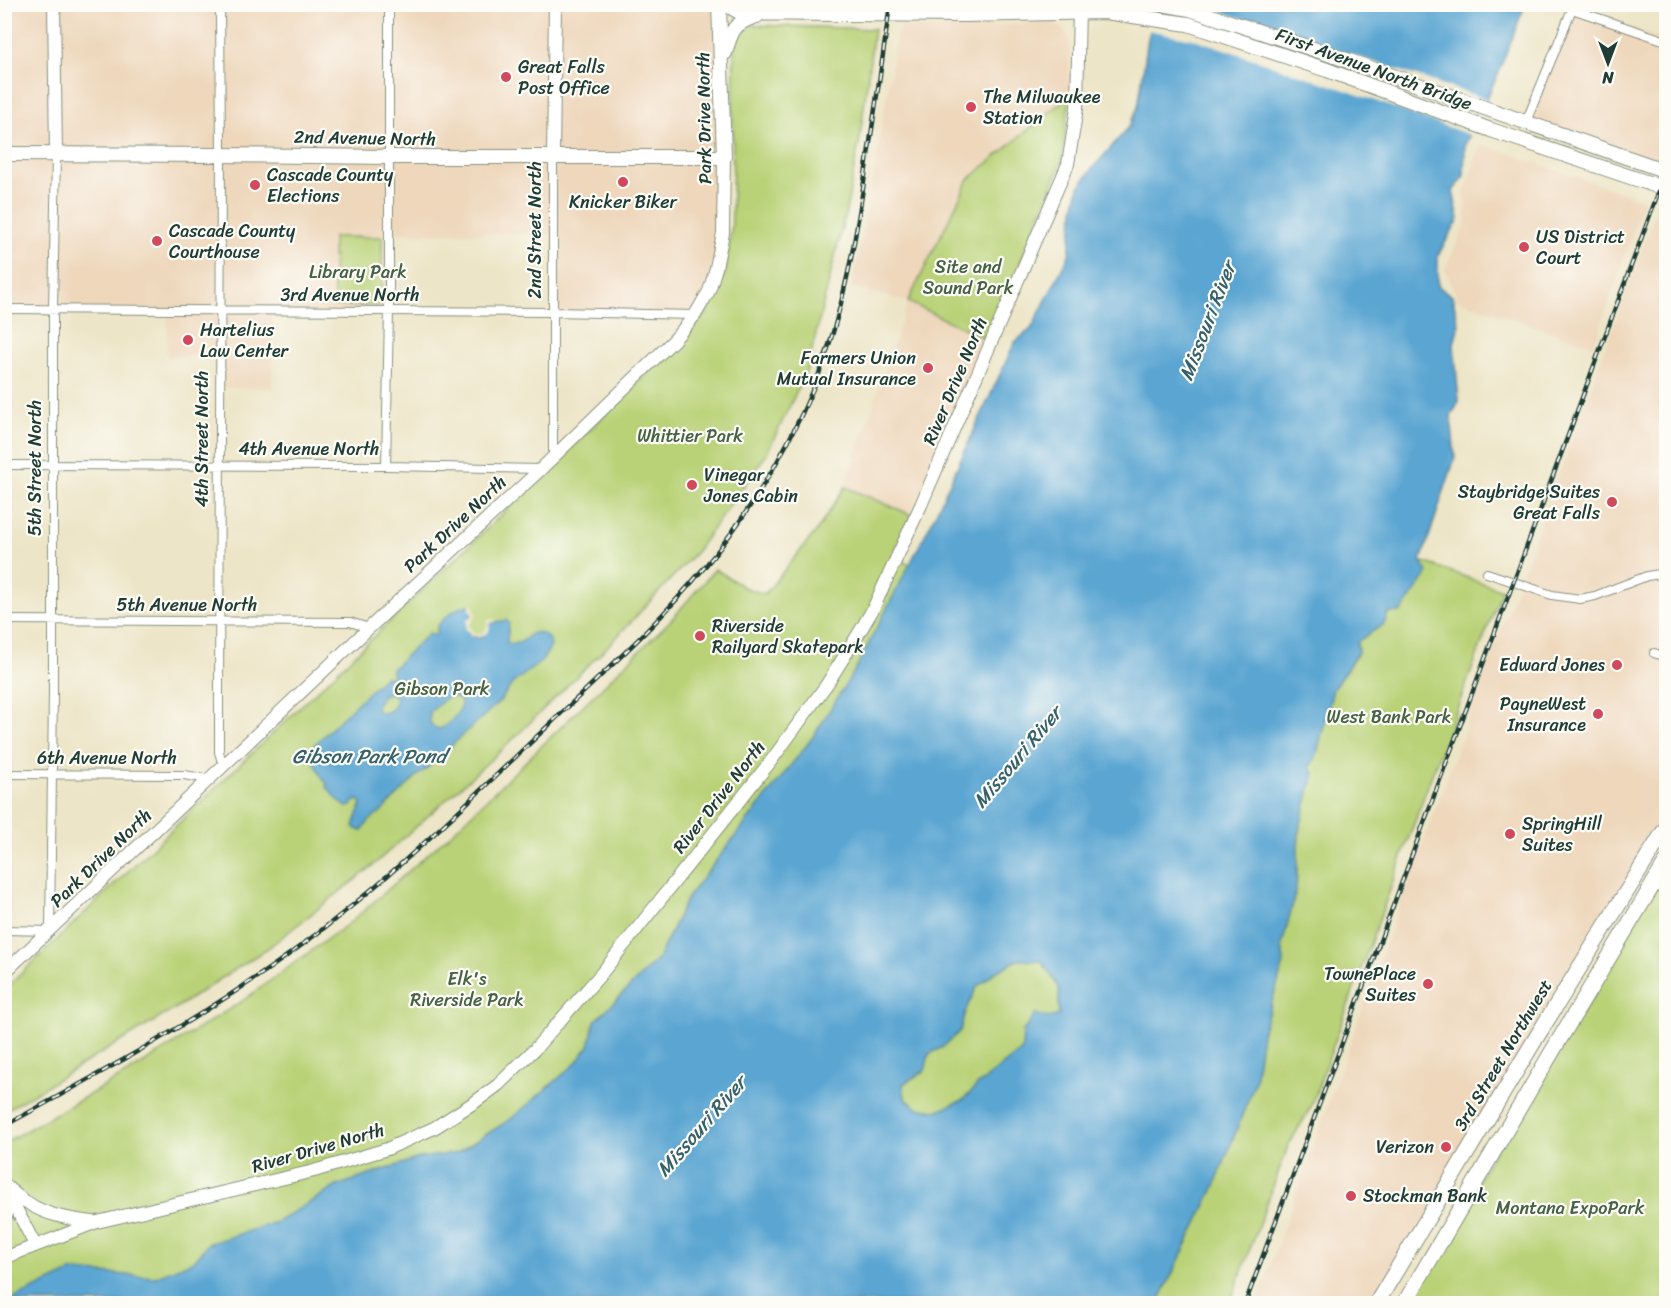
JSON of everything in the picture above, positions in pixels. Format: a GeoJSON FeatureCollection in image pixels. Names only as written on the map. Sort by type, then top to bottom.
{"type":"FeatureCollection","features":[{"type":"Feature","properties":{"kind":"highway","name":"3rd Street Northwest"},"geometry":{"type":"LineString","coordinates":[[1376,1304],[1666,828]]}},
{"type":"Feature","properties":{"kind":"highway"},"geometry":{"type":"LineString","coordinates":[[1404,1304],[1559,1040],[1666,864]]}},
{"type":"Feature","properties":{"kind":"main road","name":"5th Street North"},"geometry":{"type":"LineString","coordinates":[[54,4],[56,155]]}},
{"type":"Feature","properties":{"kind":"main road","name":"2nd Street North"},"geometry":{"type":"LineString","coordinates":[[553,157],[555,4]]}},
{"type":"Feature","properties":{"kind":"main road","name":"Park Drive North"},"geometry":{"type":"LineString","coordinates":[[4,973],[541,469],[674,340],[695,315],[709,291],[723,234],[724,157],[719,4]]}},
{"type":"Feature","properties":{"kind":"main road","name":"First Avenue North Bridge"},"geometry":{"type":"LineString","coordinates":[[725,4],[741,13],[964,15],[1079,8],[1188,24],[1327,70],[1491,130],[1666,189]]}},
{"type":"Feature","properties":{"kind":"main road","name":"First Avenue North Bridge"},"geometry":{"type":"LineString","coordinates":[[1162,4],[1190,9],[1338,57],[1666,171]]}},
{"type":"Feature","properties":{"kind":"main road","name":"River Drive North"},"geometry":{"type":"LineString","coordinates":[[4,1258],[97,1222],[336,1165],[387,1149],[425,1132],[498,1085],[542,1041],[601,974],[771,761],[827,684],[873,609],[926,496],[1068,164],[1077,108],[1079,8]]}},
{"type":"Feature","properties":{"kind":"main road"},"geometry":{"type":"LineString","coordinates":[[722,64],[730,33],[742,20],[764,13]]}},
{"type":"Feature","properties":{"kind":"main road","name":"2nd Avenue North"},"geometry":{"type":"LineString","coordinates":[[4,154],[724,157]]}},
{"type":"Feature","properties":{"kind":"main road"},"geometry":{"type":"LineString","coordinates":[[4,1185],[28,1204],[47,1213],[97,1222]]}},
{"type":"Feature","properties":{"kind":"main road"},"geometry":{"type":"LineString","coordinates":[[4,1185],[6,1216],[4,1223]]}},
{"type":"Feature","properties":{"kind":"main road"},"geometry":{"type":"LineString","coordinates":[[4,1185],[35,1245]]}},
{"type":"Feature","properties":{"kind":"street","name":"4th Street North"},"geometry":{"type":"LineString","coordinates":[[220,4],[219,752],[223,765]]}},
{"type":"Feature","properties":{"kind":"street"},"geometry":{"type":"LineString","coordinates":[[386,466],[389,311],[389,4]]}},
{"type":"Feature","properties":{"kind":"street"},"geometry":{"type":"LineString","coordinates":[[1526,122],[1573,7],[1666,41]]}},
{"type":"Feature","properties":{"kind":"street","name":"5th Street North"},"geometry":{"type":"LineString","coordinates":[[50,931],[53,309],[56,155]]}},
{"type":"Feature","properties":{"kind":"street","name":"2nd Street North"},"geometry":{"type":"LineString","coordinates":[[553,157],[553,456]]}},
{"type":"Feature","properties":{"kind":"street","name":"3rd Avenue North"},"geometry":{"type":"LineString","coordinates":[[4,309],[695,315]]}},
{"type":"Feature","properties":{"kind":"street","name":"4th Avenue North"},"geometry":{"type":"LineString","coordinates":[[4,465],[386,466],[541,469]]}},
{"type":"Feature","properties":{"kind":"street"},"geometry":{"type":"LineString","coordinates":[[1487,573],[1552,595],[1580,599],[1647,576],[1666,573]]}},
{"type":"Feature","properties":{"kind":"street","name":"5th Avenue North"},"geometry":{"type":"LineString","coordinates":[[4,620],[350,622],[369,628]]}},
{"type":"Feature","properties":{"kind":"street"},"geometry":{"type":"LineString","coordinates":[[1654,653],[1666,657]]}},
{"type":"Feature","properties":{"kind":"street","name":"6th Avenue North"},"geometry":{"type":"LineString","coordinates":[[4,774],[184,775],[209,779]]}},
{"type":"Feature","properties":{"kind":"street"},"geometry":{"type":"LineString","coordinates":[[4,930],[50,931]]}},
{"type":"Feature","properties":{"kind":"shaded area"},"geometry":{"type":"Polygon","coordinates":[[[5,5],[719,5],[723,234],[695,315],[553,312],[552,234],[389,233],[389,311],[273,311],[272,388],[219,388],[219,356],[167,356],[167,311],[5,309],[5,5]]]}},
{"type":"Feature","properties":{"kind":"shaded area"},"geometry":{"type":"Polygon","coordinates":[[[1572,9],[1666,40],[1666,171],[1526,122],[1572,9]]]}},
{"type":"Feature","properties":{"kind":"shaded area"},"geometry":{"type":"Polygon","coordinates":[[[1050,23],[1061,28],[1069,38],[1070,95],[969,179],[908,301],[988,340],[912,515],[845,487],[908,302],[851,287],[873,177],[898,27],[1050,23]]]}},
{"type":"Feature","properties":{"kind":"shaded area"},"geometry":{"type":"Polygon","coordinates":[[[1481,144],[1644,200],[1594,346],[1458,300],[1445,269],[1467,221],[1464,194],[1481,144]]]}},
{"type":"Feature","properties":{"kind":"shaded area"},"geometry":{"type":"Polygon","coordinates":[[[1659,202],[1666,203],[1666,828],[1376,1303],[1256,1304],[1396,915],[1659,202]]]}},
{"type":"Feature","properties":{"kind":"green space","name":"Gibson Park"},"geometry":{"type":"Polygon","coordinates":[[[752,25],[874,29],[860,138],[846,211],[807,370],[766,455],[696,552],[613,641],[507,745],[369,869],[268,948],[173,1010],[5,1111],[5,989],[569,450],[706,314],[726,267],[732,224],[734,48],[740,34],[752,25]]]}},
{"type":"Feature","properties":{"kind":"green space","name":"Site and Sound Park"},"geometry":{"type":"Polygon","coordinates":[[[1070,95],[1062,162],[988,340],[908,302],[969,179],[1070,95]]]}},
{"type":"Feature","properties":{"kind":"green space","name":"Library Park"},"geometry":{"type":"Polygon","coordinates":[[[333,237],[382,237],[382,306],[334,306],[333,237]]]}},
{"type":"Feature","properties":{"kind":"green space","name":"Elk's Riverside Park"},"geometry":{"type":"Polygon","coordinates":[[[845,487],[912,515],[892,557],[910,564],[855,670],[813,737],[687,898],[658,959],[595,1021],[589,1046],[574,1065],[511,1119],[457,1153],[419,1158],[337,1186],[277,1222],[208,1244],[194,1261],[155,1277],[73,1271],[5,1303],[4,1143],[131,1071],[241,1002],[352,921],[454,831],[671,620],[715,569],[745,588],[765,594],[818,529],[845,487]]]}},
{"type":"Feature","properties":{"kind":"green space","name":"West Bank Park"},"geometry":{"type":"Polygon","coordinates":[[[1421,561],[1502,590],[1311,1107],[1288,1146],[1230,1303],[1158,1304],[1214,1188],[1255,1082],[1262,1033],[1284,963],[1282,945],[1296,891],[1299,831],[1314,773],[1309,768],[1316,757],[1333,689],[1358,653],[1357,642],[1384,624],[1388,613],[1421,561]]]}},
{"type":"Feature","properties":{"kind":"green space","name":"Montana ExpoPark"},"geometry":{"type":"Polygon","coordinates":[[[1666,863],[1666,1303],[1404,1304],[1666,863]]]}},
{"type":"Feature","properties":{"kind":"green space"},"geometry":{"type":"Polygon","coordinates":[[[1017,960],[1042,961],[1059,988],[1059,1015],[1049,1019],[1036,1015],[1023,1031],[1022,1050],[979,1084],[963,1100],[936,1111],[917,1108],[905,1098],[903,1084],[925,1071],[929,1054],[943,1047],[960,1031],[964,1012],[977,987],[994,973],[1017,960]]]}},
{"type":"Feature","properties":{"kind":"water","name":"Missouri River"},"geometry":{"type":"Polygon","coordinates":[[[1159,5],[1525,5],[1498,74],[1465,145],[1464,176],[1453,191],[1459,219],[1438,255],[1438,286],[1452,296],[1459,324],[1454,344],[1459,402],[1451,416],[1455,458],[1421,561],[1428,573],[1401,612],[1388,613],[1384,624],[1357,642],[1358,652],[1333,689],[1316,757],[1309,768],[1314,773],[1299,831],[1296,891],[1282,945],[1284,963],[1262,1033],[1255,1082],[1214,1188],[1158,1303],[4,1303],[73,1271],[155,1277],[194,1261],[208,1244],[277,1222],[337,1186],[419,1158],[457,1153],[511,1119],[574,1065],[589,1046],[595,1021],[658,959],[687,898],[813,737],[855,670],[932,521],[1015,342],[1031,329],[1069,255],[1079,187],[1128,128],[1138,107],[1148,38],[1159,5]],[[1017,960],[994,973],[977,987],[965,1012],[960,1031],[943,1047],[929,1054],[925,1070],[903,1084],[905,1098],[917,1108],[936,1111],[963,1100],[979,1084],[1022,1050],[1023,1031],[1036,1014],[1049,1018],[1059,1015],[1059,988],[1042,961],[1017,960]]]}},
{"type":"Feature","properties":{"kind":"water","name":"Gibson Park Pond"},"geometry":{"type":"Polygon","coordinates":[[[469,605],[473,615],[469,617],[468,632],[473,636],[480,638],[487,631],[490,623],[506,620],[509,623],[508,643],[518,643],[537,632],[546,636],[551,646],[542,661],[513,683],[500,701],[369,821],[363,830],[358,830],[354,827],[361,801],[356,801],[346,807],[337,799],[327,787],[327,782],[324,781],[311,757],[312,747],[385,676],[389,678],[393,674],[391,670],[429,633],[434,635],[437,632],[437,626],[444,619],[469,605]],[[394,694],[383,695],[377,704],[376,709],[379,712],[390,711],[395,705],[394,694]],[[449,696],[430,712],[430,722],[439,729],[455,717],[461,706],[461,701],[449,696]]]}},
{"type":"Feature","properties":{"kind":"pier"},"geometry":{"type":"Polygon","coordinates":[[[1156,4],[1202,5],[1489,100],[1473,136],[1197,40],[1148,30],[1156,4]]]}},
{"type":"Feature","properties":{"kind":"pier"},"geometry":{"type":"Polygon","coordinates":[[[470,604],[476,614],[469,625],[473,633],[482,634],[488,620],[496,619],[495,622],[490,623],[489,631],[483,636],[471,635],[466,629],[467,620],[473,615],[470,604]]]}},
{"type":"Feature","properties":{"kind":"railway"},"geometry":{"type":"LineString","coordinates":[[4,1126],[205,1011],[282,959],[349,908],[437,832],[629,649],[667,610],[720,548],[767,480],[805,407],[826,355],[848,274],[890,4]]}},
{"type":"Feature","properties":{"kind":"railway"},"geometry":{"type":"LineString","coordinates":[[1245,1304],[1666,172]]}},
{"type":"Feature","properties":{"kind":"place","name":"Great Falls Post Office"},"geometry":{"type":"Point","coordinates":[506,77]}},
{"type":"Feature","properties":{"kind":"place","name":"The Milwaukee Station"},"geometry":{"type":"Point","coordinates":[971,107]}},
{"type":"Feature","properties":{"kind":"place","name":"Knicker Biker"},"geometry":{"type":"Point","coordinates":[623,182]}},
{"type":"Feature","properties":{"kind":"place","name":"Cascade County Elections"},"geometry":{"type":"Point","coordinates":[255,185]}},
{"type":"Feature","properties":{"kind":"place","name":"Cascade County Courthouse"},"geometry":{"type":"Point","coordinates":[157,241]}},
{"type":"Feature","properties":{"kind":"place","name":"US District Court"},"geometry":{"type":"Point","coordinates":[1524,247]}},
{"type":"Feature","properties":{"kind":"place","name":"Hartelius Law Center"},"geometry":{"type":"Point","coordinates":[188,340]}},
{"type":"Feature","properties":{"kind":"place","name":"Farmers Union Mutual Insurance"},"geometry":{"type":"Point","coordinates":[928,368]}},
{"type":"Feature","properties":{"kind":"place","name":"Vinegar Jones Cabin"},"geometry":{"type":"Point","coordinates":[692,485]}},
{"type":"Feature","properties":{"kind":"place","name":"Staybridge Suites Great Falls"},"geometry":{"type":"Point","coordinates":[1612,502]}},
{"type":"Feature","properties":{"kind":"place","name":"Riverside Railyard Skatepark"},"geometry":{"type":"Point","coordinates":[700,636]}},
{"type":"Feature","properties":{"kind":"place","name":"Edward Jones"},"geometry":{"type":"Point","coordinates":[1617,665]}},
{"type":"Feature","properties":{"kind":"place","name":"PayneWest Insurance"},"geometry":{"type":"Point","coordinates":[1598,714]}},
{"type":"Feature","properties":{"kind":"place","name":"SpringHill Suites"},"geometry":{"type":"Point","coordinates":[1510,834]}},
{"type":"Feature","properties":{"kind":"place","name":"TownePlace Suites"},"geometry":{"type":"Point","coordinates":[1428,984]}},
{"type":"Feature","properties":{"kind":"place","name":"Verizon"},"geometry":{"type":"Point","coordinates":[1446,1147]}},
{"type":"Feature","properties":{"kind":"place","name":"Stockman Bank"},"geometry":{"type":"Point","coordinates":[1351,1196]}},
{"type":"Feature","properties":{"kind":"park label","name":"Whittier Park"},"geometry":{"type":"Point","coordinates":[690,436]}}]}
